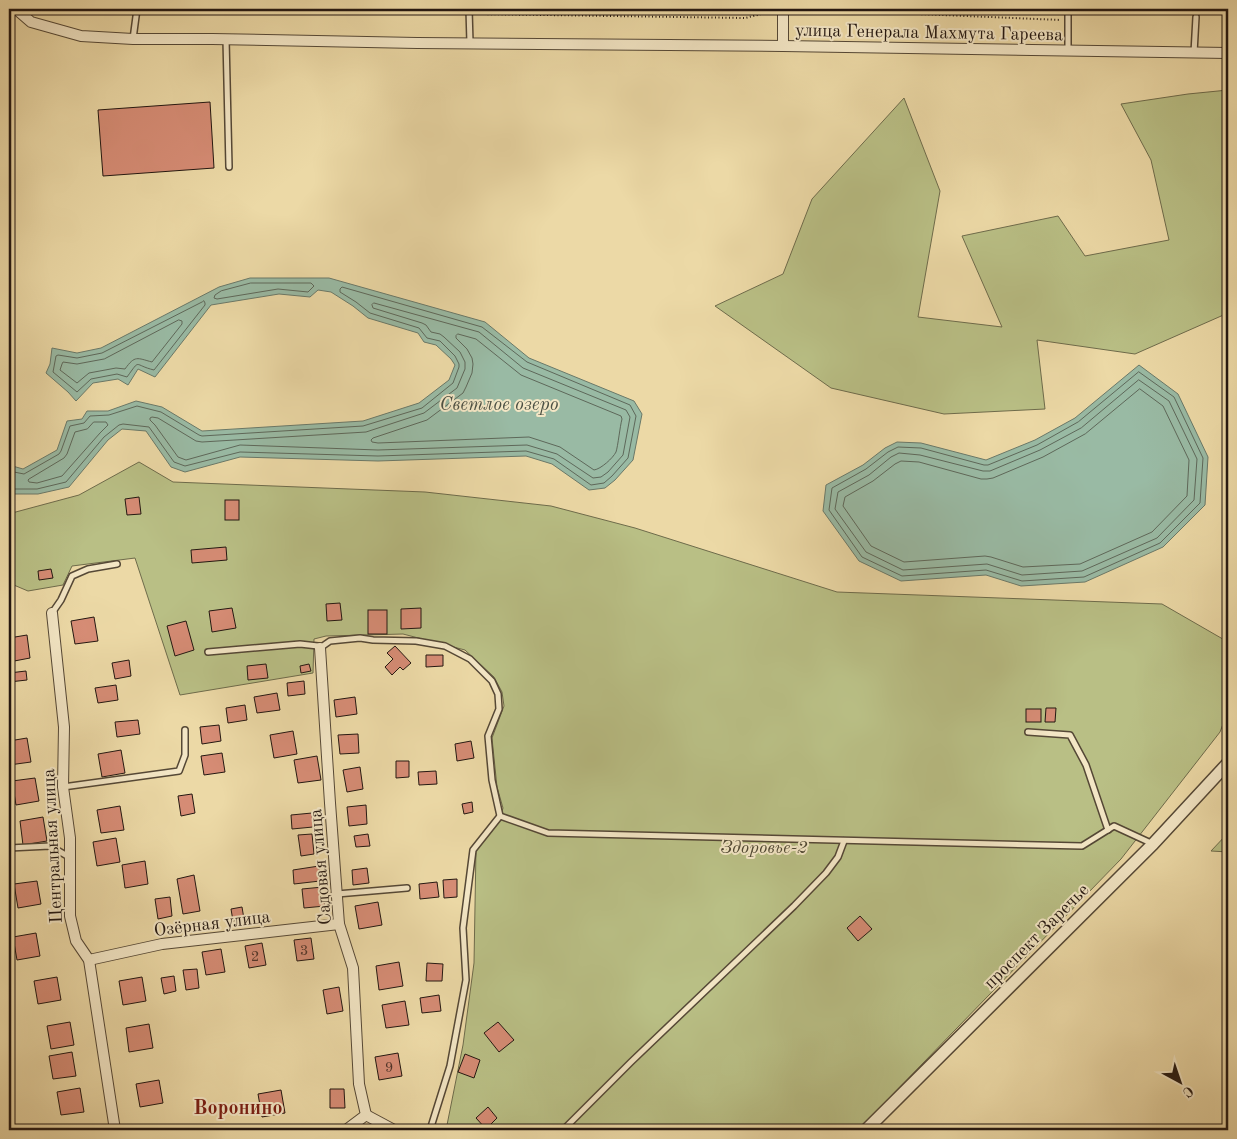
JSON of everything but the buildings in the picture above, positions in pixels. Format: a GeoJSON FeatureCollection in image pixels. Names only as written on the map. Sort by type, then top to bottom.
{"type":"FeatureCollection","features":[{"type":"Feature","properties":{"kind":"street","name":"улица Генерала Махмута Гареева"},"geometry":{"type":"LineString","coordinates":[[16,9],[31,22],[81,36],[133,39],[1228,53]]}},
{"type":"Feature","properties":{"kind":"street"},"geometry":{"type":"LineString","coordinates":[[782,46],[783,9]]}},
{"type":"Feature","properties":{"kind":"street","name":"Центральная улица"},"geometry":{"type":"LineString","coordinates":[[52,613],[64,727],[63,787],[70,838],[70,916],[76,940],[90,960],[115,1130]]}},
{"type":"Feature","properties":{"kind":"street","name":"Садовая улица"},"geometry":{"type":"LineString","coordinates":[[320,648],[339,924],[353,968],[359,1084],[366,1115]]}},
{"type":"Feature","properties":{"kind":"street","name":"проспект Заречье"},"geometry":{"type":"LineString","coordinates":[[866,1130],[1153,844],[1228,763]]}},
{"type":"Feature","properties":{"kind":"street","name":"Озёрная улица"},"geometry":{"type":"LineString","coordinates":[[90,960],[162,944],[339,924]]}},
{"type":"Feature","properties":{"kind":"street"},"geometry":{"type":"LineString","coordinates":[[346,1130],[366,1115],[394,1130]]}},
{"type":"Feature","properties":{"kind":"lane"},"geometry":{"type":"LineString","coordinates":[[133,39],[137,9]]}},
{"type":"Feature","properties":{"kind":"lane"},"geometry":{"type":"LineString","coordinates":[[1068,9],[1068,51]]}},
{"type":"Feature","properties":{"kind":"lane"},"geometry":{"type":"LineString","coordinates":[[469,11],[470,44]]}},
{"type":"Feature","properties":{"kind":"lane"},"geometry":{"type":"LineString","coordinates":[[1194,53],[1196,17]]}},
{"type":"Feature","properties":{"kind":"lane"},"geometry":{"type":"LineString","coordinates":[[226,39],[229,167]]}},
{"type":"Feature","properties":{"kind":"lane"},"geometry":{"type":"LineString","coordinates":[[52,613],[61,600],[72,576],[88,569],[117,564]]}},
{"type":"Feature","properties":{"kind":"lane"},"geometry":{"type":"LineString","coordinates":[[208,652],[300,644],[318,646],[320,648],[330,641],[360,638],[416,641],[445,646],[470,659],[492,681],[498,694],[498,709],[488,736],[492,780],[500,816]]}},
{"type":"Feature","properties":{"kind":"lane"},"geometry":{"type":"LineString","coordinates":[[63,787],[179,772],[185,755],[185,730]]}},
{"type":"Feature","properties":{"kind":"lane"},"geometry":{"type":"LineString","coordinates":[[1028,732],[1070,735],[1086,765],[1108,830]]}},
{"type":"Feature","properties":{"kind":"lane"},"geometry":{"type":"LineString","coordinates":[[500,816],[548,833],[1082,846],[1114,826],[1153,844]]}},
{"type":"Feature","properties":{"kind":"lane"},"geometry":{"type":"LineString","coordinates":[[430,1130],[450,1066],[466,980],[463,928],[473,850],[500,816]]}},
{"type":"Feature","properties":{"kind":"lane"},"geometry":{"type":"LineString","coordinates":[[563,1130],[826,873],[838,857],[844,840]]}},
{"type":"Feature","properties":{"kind":"lane"},"geometry":{"type":"LineString","coordinates":[[9,848],[50,846],[70,858]]}},
{"type":"Feature","properties":{"kind":"lane"},"geometry":{"type":"LineString","coordinates":[[337,894],[407,888]]}},
{"type":"Feature","properties":{"kind":"path"},"geometry":{"type":"LineString","coordinates":[[192,9],[469,11],[745,18],[767,12]]}},
{"type":"Feature","properties":{"kind":"path"},"geometry":{"type":"LineString","coordinates":[[799,9],[1068,21]]}},
{"type":"Feature","properties":{"kind":"green space"},"geometry":{"type":"Polygon","coordinates":[[[1228,90],[1228,313],[1135,354],[1037,340],[1045,409],[944,414],[831,388],[715,306],[783,274],[812,199],[904,98],[940,191],[918,317],[1002,327],[962,236],[1058,216],[1085,256],[1169,240],[1151,160],[1121,104],[1228,90]]]}},
{"type":"Feature","properties":{"kind":"green space","name":"Здоровье-2"},"geometry":{"type":"Polygon","coordinates":[[[139,462],[173,482],[425,492],[551,506],[635,528],[837,592],[1162,604],[1228,642],[1228,711],[1220,732],[1121,859],[858,1130],[446,1130],[463,1045],[474,963],[476,849],[499,822],[503,808],[497,787],[492,738],[504,706],[502,692],[494,677],[465,650],[403,634],[326,636],[314,639],[313,673],[180,695],[135,558],[72,566],[63,585],[28,591],[9,583],[9,516],[12,513],[79,495],[139,462]]]}},
{"type":"Feature","properties":{"kind":"green space"},"geometry":{"type":"Polygon","coordinates":[[[1228,833],[1228,852],[1211,851],[1228,833]]]}},
{"type":"Feature","properties":{"kind":"water","name":"Светлое озеро"},"geometry":{"type":"Polygon","coordinates":[[[250,278],[329,278],[485,322],[529,358],[634,401],[642,414],[633,460],[605,488],[589,490],[552,464],[526,456],[378,461],[240,457],[185,472],[171,467],[146,431],[122,429],[108,440],[69,487],[38,494],[9,494],[9,465],[23,469],[57,450],[67,421],[82,419],[87,411],[108,411],[136,401],[162,407],[202,431],[363,421],[419,403],[449,380],[455,365],[436,345],[424,342],[418,333],[368,318],[331,292],[318,290],[310,297],[279,294],[211,305],[155,377],[138,369],[128,385],[118,379],[93,383],[76,401],[46,373],[50,364],[52,348],[77,353],[101,348],[219,287],[250,278]]]}},
{"type":"Feature","properties":{"kind":"water"},"geometry":{"type":"Polygon","coordinates":[[[1139,365],[1178,394],[1208,457],[1205,505],[1163,547],[1085,582],[1021,586],[986,575],[901,581],[859,561],[823,511],[826,485],[863,465],[885,448],[897,442],[921,443],[986,460],[1035,440],[1075,418],[1139,365]]]}},
{"type":"Feature","properties":{"kind":"district","name":"Воронино"},"geometry":{"type":"Point","coordinates":[238,1107]}}]}
